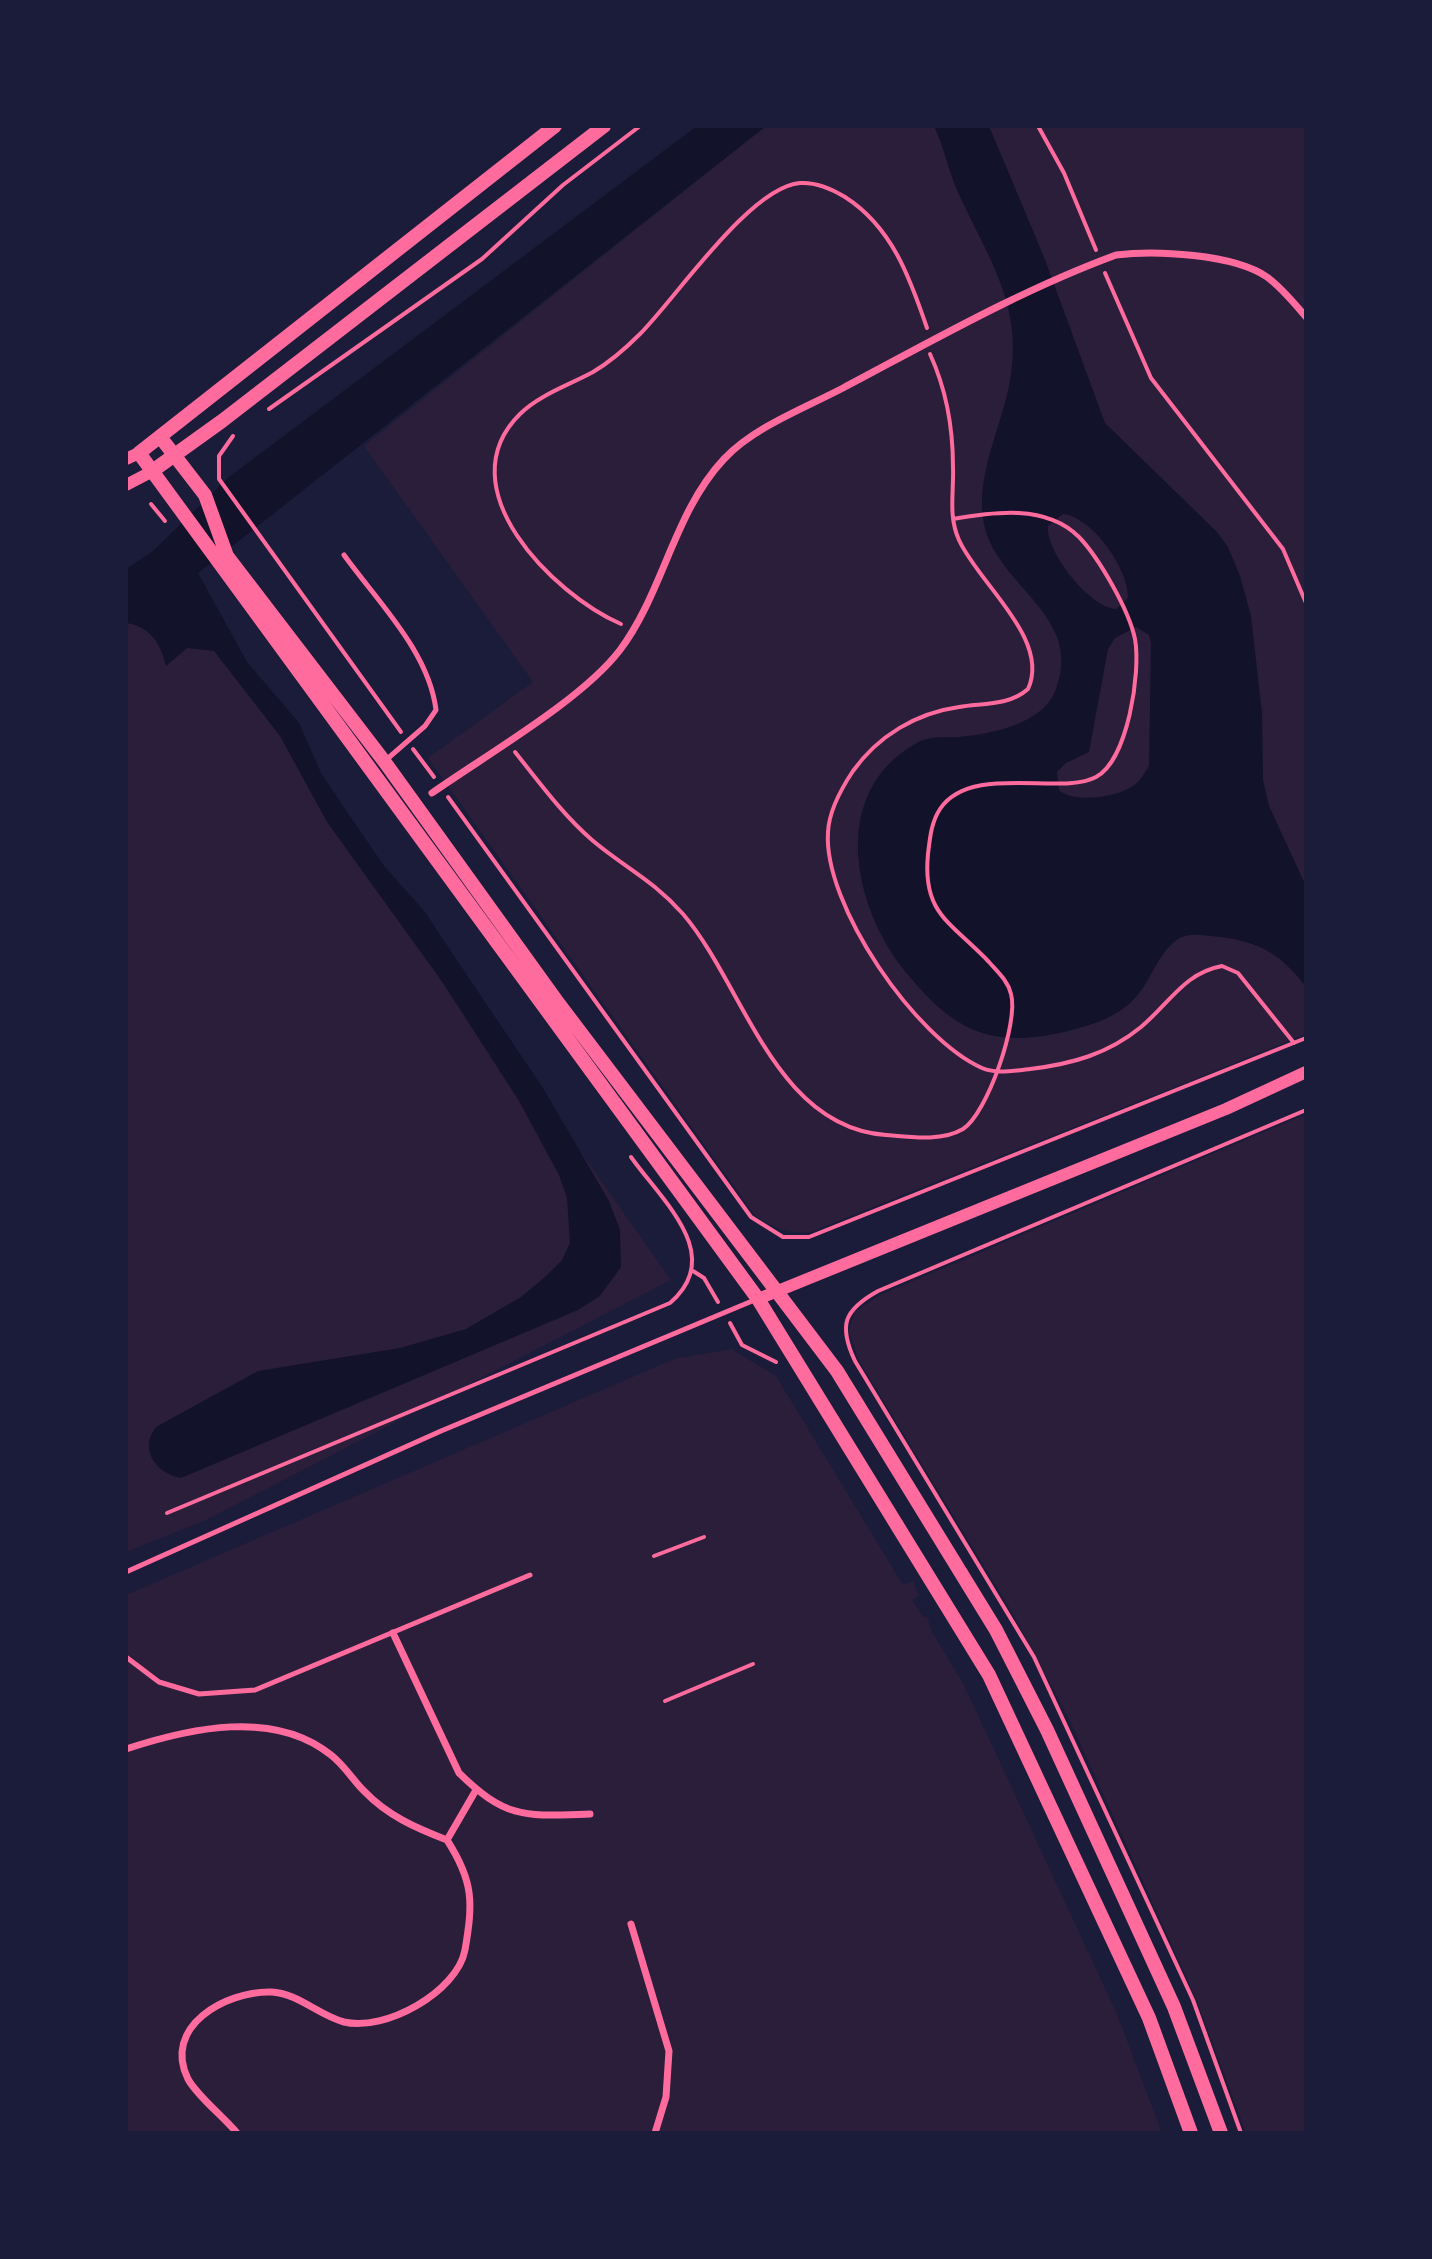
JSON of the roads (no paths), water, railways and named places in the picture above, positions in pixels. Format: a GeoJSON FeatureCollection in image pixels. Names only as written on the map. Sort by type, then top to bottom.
{"type":"FeatureCollection","features":[{"type":"Feature","properties":{"kind":"main road"},"geometry":{"type":"LineString","coordinates":[[555,126],[161,438],[132,456],[151,472],[223,561],[837,1371],[996,1630],[1047,1730],[1174,2007],[1221,2133]]}},
{"type":"Feature","properties":{"kind":"main road"},"geometry":{"type":"LineString","coordinates":[[151,472],[604,126]]}},
{"type":"Feature","properties":{"kind":"main road"},"geometry":{"type":"LineString","coordinates":[[161,438],[205,495],[223,561]]}},
{"type":"Feature","properties":{"kind":"main road"},"geometry":{"type":"LineString","coordinates":[[378,765],[758,1299],[989,1675],[1149,2018],[1191,2133]]}},
{"type":"Feature","properties":{"kind":"street"},"geometry":{"type":"LineString","coordinates":[[432,793],[588,683],[621,649],[701,491],[722,460],[775,424],[984,314],[1100,261],[1139,252],[1218,260],[1253,269],[1268,278],[1306,317]]}},
{"type":"Feature","properties":{"kind":"street"},"geometry":{"type":"LineString","coordinates":[[126,485],[151,472]]}},
{"type":"Feature","properties":{"kind":"street"},"geometry":{"type":"LineString","coordinates":[[758,1299],[1211,1115],[1306,1072]]}},
{"type":"Feature","properties":{"kind":"street"},"geometry":{"type":"LineString","coordinates":[[393,1633],[459,1773],[476,1790],[498,1807],[520,1815],[590,1814]]}},
{"type":"Feature","properties":{"kind":"street"},"geometry":{"type":"LineString","coordinates":[[126,1749],[248,1725],[271,1727],[314,1742],[334,1757],[363,1791],[400,1821],[447,1840],[471,1893],[473,1907],[463,1962],[431,1995],[391,2016],[355,2024],[320,2013],[283,1993],[245,1994],[212,2009],[186,2032],[182,2058],[190,2084],[237,2133]]}},
{"type":"Feature","properties":{"kind":"street"},"geometry":{"type":"LineString","coordinates":[[447,1840],[476,1790]]}},
{"type":"Feature","properties":{"kind":"street"},"geometry":{"type":"LineString","coordinates":[[631,1924],[669,2051],[666,2097],[655,2133]]}},
{"type":"Feature","properties":{"kind":"lane"},"geometry":{"type":"LineString","coordinates":[[344,555],[418,655],[433,688],[436,710],[425,726],[378,765]]}},
{"type":"Feature","properties":{"kind":"lane"},"geometry":{"type":"LineString","coordinates":[[126,1572],[441,1431],[758,1299]]}},
{"type":"Feature","properties":{"kind":"lane"},"geometry":{"type":"LineString","coordinates":[[126,1657],[159,1682],[199,1694],[255,1690],[530,1575]]}}]}
